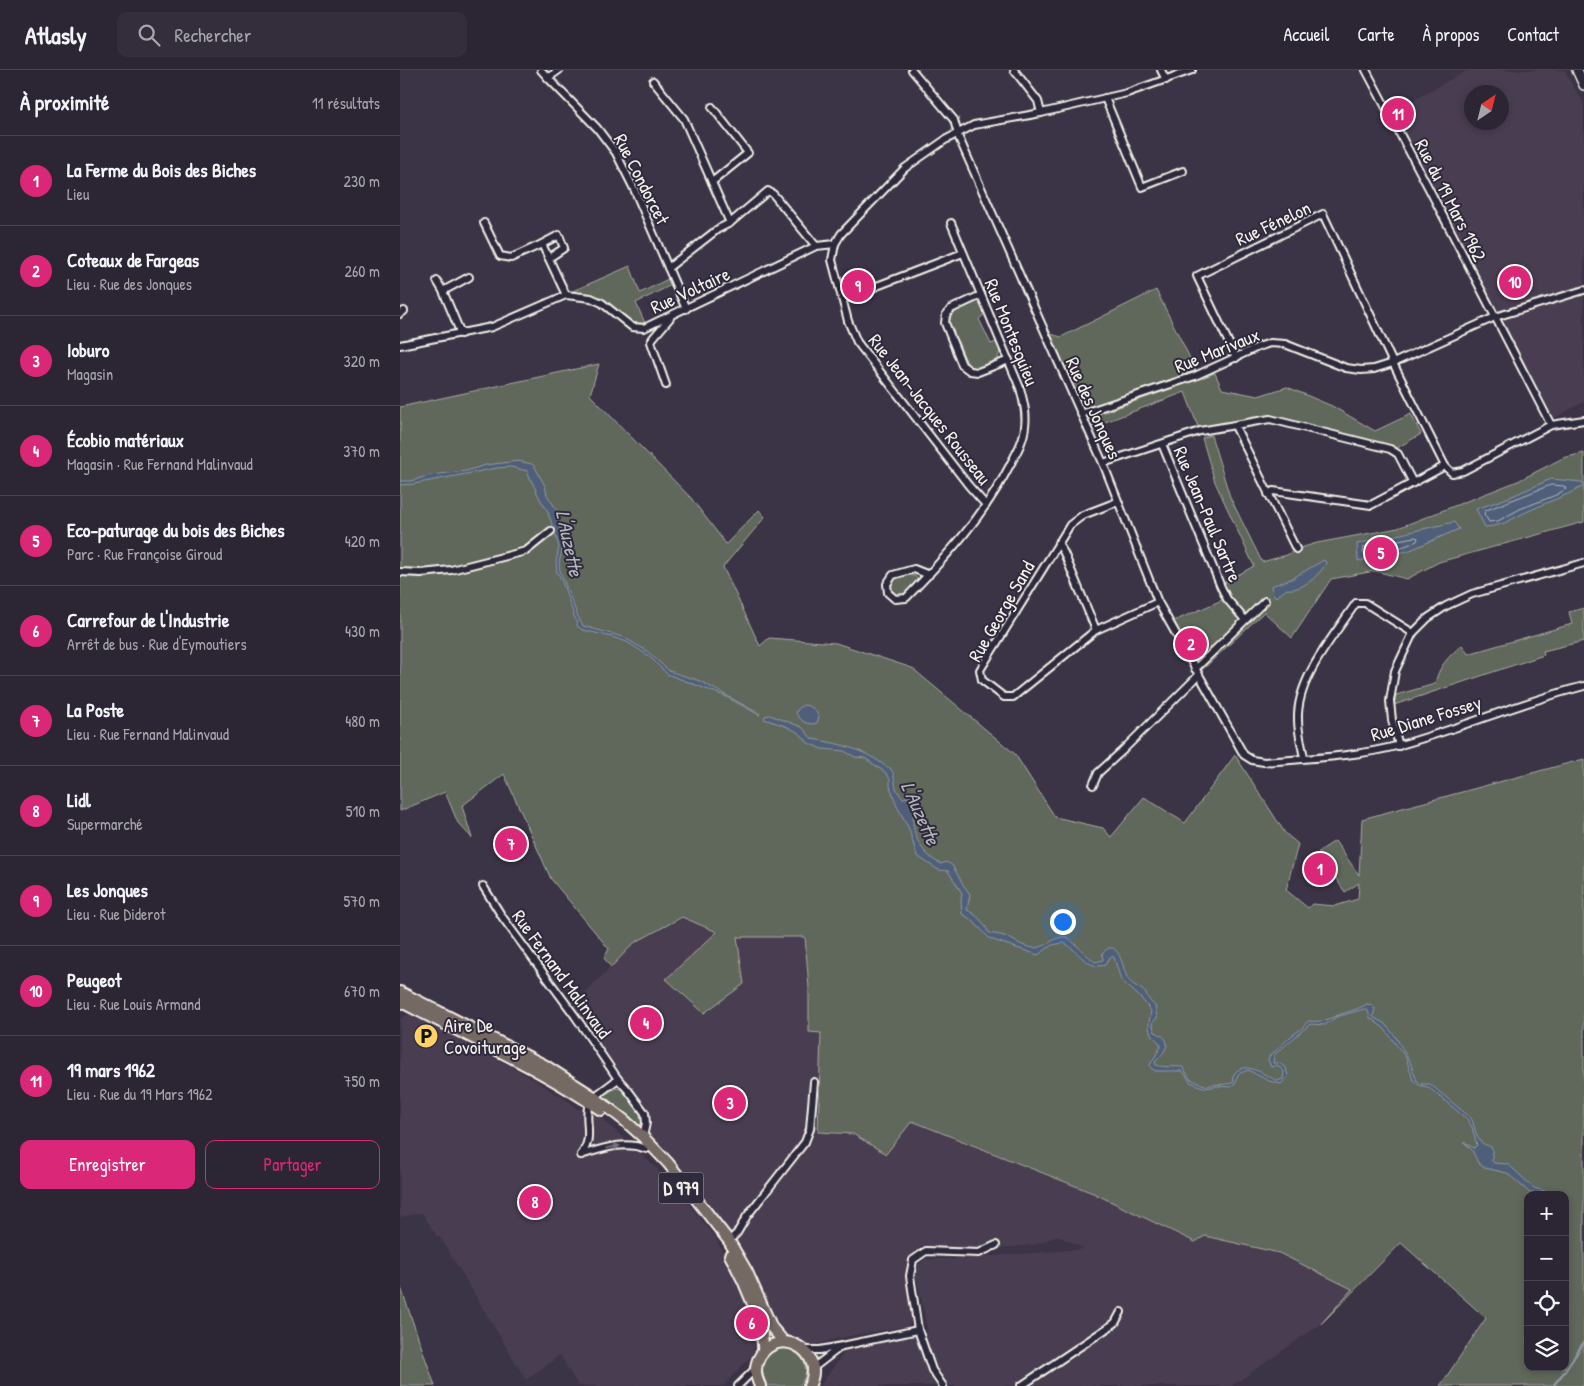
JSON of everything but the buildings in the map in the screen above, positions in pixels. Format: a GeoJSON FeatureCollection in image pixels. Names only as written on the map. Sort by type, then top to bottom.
{"type":"FeatureCollection","features":[{"type":"Feature","properties":{"kind":"main road","name":"D 979"},"geometry":{"type":"LineString","coordinates":[[400,1000],[592,1099],[624,1120],[673,1169],[729,1241],[747,1272],[772,1328],[784,1342]]}},
{"type":"Feature","properties":{"kind":"main road","name":"D 979"},"geometry":{"type":"LineString","coordinates":[[592,1099],[646,1149],[712,1227],[736,1265],[761,1330],[763,1352]]}},
{"type":"Feature","properties":{"kind":"main road"},"geometry":{"type":"LineString","coordinates":[[760,1386],[756,1378],[758,1360],[763,1352],[776,1343],[784,1342],[798,1346],[808,1355],[813,1368],[813,1376],[809,1386]]}},
{"type":"Feature","properties":{"kind":"street","name":"Rue Condorcet"},"geometry":{"type":"LineString","coordinates":[[541,70],[597,128],[616,153],[634,189],[686,309]]}},
{"type":"Feature","properties":{"kind":"street"},"geometry":{"type":"LineString","coordinates":[[548,78],[559,70]]}},
{"type":"Feature","properties":{"kind":"street","name":"Rue des Jonques"},"geometry":{"type":"LineString","coordinates":[[912,70],[954,120],[959,138],[1103,464],[1158,602],[1215,703]]}},
{"type":"Feature","properties":{"kind":"street"},"geometry":{"type":"LineString","coordinates":[[1014,70],[1038,101],[1041,113]]}},
{"type":"Feature","properties":{"kind":"street"},"geometry":{"type":"LineString","coordinates":[[1161,70],[1166,80]]}},
{"type":"Feature","properties":{"kind":"street"},"geometry":{"type":"LineString","coordinates":[[835,244],[841,234],[905,168],[958,132],[974,125],[1041,113],[1127,93],[1192,70]]}},
{"type":"Feature","properties":{"kind":"street","name":"Rue du 19 Mars 1962"},"geometry":{"type":"LineString","coordinates":[[1366,70],[1551,426]]}},
{"type":"Feature","properties":{"kind":"street"},"geometry":{"type":"LineString","coordinates":[[1576,70],[1584,85]]}},
{"type":"Feature","properties":{"kind":"street"},"geometry":{"type":"LineString","coordinates":[[653,81],[684,120],[730,224]]}},
{"type":"Feature","properties":{"kind":"street"},"geometry":{"type":"LineString","coordinates":[[1105,98],[1142,187],[1183,171]]}},
{"type":"Feature","properties":{"kind":"street"},"geometry":{"type":"LineString","coordinates":[[712,106],[748,153],[712,182]]}},
{"type":"Feature","properties":{"kind":"street"},"geometry":{"type":"LineString","coordinates":[[668,268],[718,229],[730,224],[768,191],[773,194],[816,246]]}},
{"type":"Feature","properties":{"kind":"street","name":"Rue Fénelon"},"geometry":{"type":"LineString","coordinates":[[1236,358],[1197,276],[1323,214],[1393,363]]}},
{"type":"Feature","properties":{"kind":"street","name":"Rue Montesquieu"},"geometry":{"type":"LineString","coordinates":[[929,575],[914,569],[893,575],[887,584],[888,593],[895,599],[906,598],[929,575],[969,530],[1001,482],[1022,444],[1026,426],[1025,409],[1020,388],[951,222]]}},
{"type":"Feature","properties":{"kind":"street"},"geometry":{"type":"LineString","coordinates":[[484,223],[500,256],[511,258],[558,235],[564,248],[549,258]]}},
{"type":"Feature","properties":{"kind":"street"},"geometry":{"type":"LineString","coordinates":[[400,345],[492,327],[566,295],[542,244]]}},
{"type":"Feature","properties":{"kind":"street","name":"Rue Voltaire"},"geometry":{"type":"LineString","coordinates":[[566,295],[591,298],[602,303],[632,327],[644,328],[816,246],[835,244]]}},
{"type":"Feature","properties":{"kind":"street","name":"Rue Jean-Jacques Rousseau"},"geometry":{"type":"LineString","coordinates":[[835,244],[832,260],[848,321],[858,342],[969,486],[986,505]]}},
{"type":"Feature","properties":{"kind":"street"},"geometry":{"type":"LineString","coordinates":[[843,299],[963,253]]}},
{"type":"Feature","properties":{"kind":"street"},"geometry":{"type":"LineString","coordinates":[[443,291],[469,277]]}},
{"type":"Feature","properties":{"kind":"street"},"geometry":{"type":"LineString","coordinates":[[436,281],[443,291],[461,334]]}},
{"type":"Feature","properties":{"kind":"street","name":"Rue Marivaux"},"geometry":{"type":"LineString","coordinates":[[1081,414],[1195,376],[1270,343],[1285,344],[1346,368],[1374,369],[1393,363],[1495,317],[1584,290]]}},
{"type":"Feature","properties":{"kind":"street"},"geometry":{"type":"LineString","coordinates":[[981,295],[951,309],[946,315],[946,323],[962,365],[970,371],[978,372],[1009,360]]}},
{"type":"Feature","properties":{"kind":"street"},"geometry":{"type":"LineString","coordinates":[[666,385],[651,342],[672,315]]}},
{"type":"Feature","properties":{"kind":"street"},"geometry":{"type":"LineString","coordinates":[[1393,363],[1445,466],[1452,473],[1463,471],[1551,426],[1584,420]]}},
{"type":"Feature","properties":{"kind":"street"},"geometry":{"type":"LineString","coordinates":[[1103,464],[1200,431],[1270,420],[1390,449],[1398,454],[1413,483]]}},
{"type":"Feature","properties":{"kind":"street"},"geometry":{"type":"LineString","coordinates":[[1235,426],[1296,549]]}},
{"type":"Feature","properties":{"kind":"street","name":"Rue Jean-Paul Sartre"},"geometry":{"type":"LineString","coordinates":[[1162,444],[1221,588],[1245,620]]}},
{"type":"Feature","properties":{"kind":"street"},"geometry":{"type":"LineString","coordinates":[[1268,494],[1273,491],[1371,505],[1445,466]]}},
{"type":"Feature","properties":{"kind":"street","name":"Rue George Sand"},"geometry":{"type":"LineString","coordinates":[[1117,502],[1083,515],[1070,525],[980,670],[982,680],[1004,697],[1013,697],[1096,630],[1158,602]]}},
{"type":"Feature","properties":{"kind":"street"},"geometry":{"type":"LineString","coordinates":[[400,572],[421,573],[451,570],[526,551],[551,531]]}},
{"type":"Feature","properties":{"kind":"street"},"geometry":{"type":"LineString","coordinates":[[1058,543],[1096,630]]}},
{"type":"Feature","properties":{"kind":"street"},"geometry":{"type":"LineString","coordinates":[[1399,746],[1392,720],[1390,697],[1394,671],[1413,633],[1428,618],[1446,606],[1472,594],[1584,562]]}},
{"type":"Feature","properties":{"kind":"street"},"geometry":{"type":"LineString","coordinates":[[1195,669],[1265,601]]}},
{"type":"Feature","properties":{"kind":"street"},"geometry":{"type":"LineString","coordinates":[[1304,758],[1298,720],[1301,692],[1320,657],[1356,604],[1365,603],[1413,633]]}},
{"type":"Feature","properties":{"kind":"street"},"geometry":{"type":"LineString","coordinates":[[1093,785],[1098,773],[1199,675]]}},
{"type":"Feature","properties":{"kind":"street","name":"Rue Diane Fossey"},"geometry":{"type":"LineString","coordinates":[[1215,703],[1244,755],[1252,760],[1264,762],[1362,753],[1399,746],[1555,693],[1584,686]]}},
{"type":"Feature","properties":{"kind":"street","name":"Rue Fernand Malinvaud"},"geometry":{"type":"LineString","coordinates":[[483,886],[502,918],[575,1016],[618,1079],[645,1113],[646,1123],[643,1137]]}},
{"type":"Feature","properties":{"kind":"street"},"geometry":{"type":"LineString","coordinates":[[618,1079],[592,1099],[587,1111],[589,1139],[581,1156],[616,1146],[631,1144],[646,1149]]}},
{"type":"Feature","properties":{"kind":"street"},"geometry":{"type":"LineString","coordinates":[[729,1241],[805,1142],[810,1129],[814,1082]]}},
{"type":"Feature","properties":{"kind":"street"},"geometry":{"type":"LineString","coordinates":[[943,1386],[932,1370],[918,1330],[910,1276],[913,1260],[926,1250],[979,1253],[996,1245]]}},
{"type":"Feature","properties":{"kind":"street"},"geometry":{"type":"LineString","coordinates":[[1021,1386],[1115,1323],[1121,1312]]}},
{"type":"Feature","properties":{"kind":"street"},"geometry":{"type":"LineString","coordinates":[[804,1350],[820,1350],[918,1330]]}},
{"type":"Feature","properties":{"kind":"street"},"geometry":{"type":"LineString","coordinates":[[813,1368],[842,1346]]}},
{"type":"Feature","properties":{"kind":"street"},"geometry":{"type":"LineString","coordinates":[[738,1386],[756,1369]]}},
{"type":"Feature","properties":{"kind":"shaded area"},"geometry":{"type":"Polygon","coordinates":[[[1468,70],[1565,70],[1584,103],[1584,402],[1552,419],[1432,182],[1393,111],[1468,70]]]}},
{"type":"Feature","properties":{"kind":"shaded area"},"geometry":{"type":"Polygon","coordinates":[[[682,917],[718,932],[737,937],[805,937],[809,988],[809,1032],[822,1033],[818,1132],[853,1134],[886,1154],[911,1121],[1093,1193],[1194,1242],[1205,1236],[1279,1253],[1352,1289],[1321,1324],[1232,1386],[820,1386],[846,1350],[928,1332],[915,1268],[925,1259],[953,1259],[1085,1249],[1058,1236],[1034,1245],[977,1250],[922,1246],[907,1259],[906,1270],[913,1317],[908,1326],[838,1338],[813,1346],[781,1332],[750,1269],[723,1225],[693,1186],[649,1136],[653,1121],[638,1097],[572,1006],[634,943],[682,917]]]}},
{"type":"Feature","properties":{"kind":"shaded area"},"geometry":{"type":"Polygon","coordinates":[[[407,1015],[411,1015],[516,1069],[571,1103],[577,1109],[595,1112],[670,1181],[715,1237],[740,1286],[756,1341],[752,1355],[723,1386],[578,1386],[560,1355],[526,1380],[440,1237],[437,1237],[422,1213],[400,1217],[400,1022],[407,1015]]]}},
{"type":"Feature","properties":{"kind":"green space"},"geometry":{"type":"Polygon","coordinates":[[[630,266],[640,293],[668,279],[671,285],[636,303],[645,323],[633,323],[604,301],[588,295],[568,293],[630,266]]]}},
{"type":"Feature","properties":{"kind":"green space"},"geometry":{"type":"Polygon","coordinates":[[[1156,290],[1196,370],[1089,409],[1081,406],[1051,334],[1061,337],[1156,290]]]}},
{"type":"Feature","properties":{"kind":"green space"},"geometry":{"type":"Polygon","coordinates":[[[978,301],[985,314],[979,319],[991,344],[996,342],[1000,351],[997,361],[978,369],[968,365],[949,322],[951,313],[978,301]]]}},
{"type":"Feature","properties":{"kind":"green space"},"geometry":{"type":"Polygon","coordinates":[[[599,364],[590,395],[691,498],[726,544],[759,510],[765,517],[723,567],[760,646],[769,638],[836,643],[912,668],[1015,754],[1055,817],[1103,828],[1111,837],[1144,797],[1185,823],[1235,755],[1285,833],[1298,844],[1286,890],[1308,908],[1312,904],[1335,906],[1358,899],[1359,883],[1345,892],[1318,852],[1335,841],[1359,875],[1362,819],[1584,759],[1584,1386],[1440,1386],[1486,1318],[1401,1243],[1321,1324],[1352,1289],[1279,1253],[1205,1236],[1195,1242],[1093,1193],[912,1121],[886,1154],[853,1134],[818,1132],[821,1033],[809,1032],[809,988],[805,937],[737,937],[744,984],[704,1013],[666,979],[717,932],[682,917],[634,943],[611,967],[604,958],[609,949],[551,879],[504,774],[462,806],[472,838],[458,823],[445,792],[400,811],[400,407],[599,364]]]}},
{"type":"Feature","properties":{"kind":"green space"},"geometry":{"type":"Polygon","coordinates":[[[1215,373],[1222,389],[1258,396],[1287,387],[1332,406],[1375,431],[1411,414],[1421,434],[1397,448],[1291,420],[1266,416],[1198,427],[1185,392],[1092,427],[1088,418],[1215,373]]]}},
{"type":"Feature","properties":{"kind":"green space"},"geometry":{"type":"Polygon","coordinates":[[[1211,435],[1230,497],[1262,562],[1287,555],[1297,549],[1317,543],[1398,528],[1518,481],[1563,458],[1584,453],[1584,522],[1439,562],[1407,579],[1375,571],[1331,579],[1292,638],[1264,612],[1201,671],[1174,621],[1222,600],[1225,582],[1254,566],[1215,482],[1202,438],[1211,435]]]}},
{"type":"Feature","properties":{"kind":"green space"},"geometry":{"type":"Polygon","coordinates":[[[915,576],[918,580],[911,590],[899,596],[892,593],[891,585],[893,581],[898,577],[915,576]]]}},
{"type":"Feature","properties":{"kind":"green space"},"geometry":{"type":"Polygon","coordinates":[[[1584,608],[1584,641],[1543,651],[1544,655],[1394,705],[1396,695],[1435,684],[1436,678],[1445,662],[1462,645],[1468,654],[1572,624],[1569,612],[1584,608]]]}},
{"type":"Feature","properties":{"kind":"green space"},"geometry":{"type":"Polygon","coordinates":[[[616,1088],[621,1089],[639,1111],[642,1124],[638,1125],[602,1096],[616,1088]]]}},
{"type":"Feature","properties":{"kind":"green space"},"geometry":{"type":"Polygon","coordinates":[[[400,1285],[435,1386],[400,1386],[400,1285]]]}},
{"type":"Feature","properties":{"kind":"green space"},"geometry":{"type":"Polygon","coordinates":[[[782,1348],[795,1352],[804,1361],[805,1373],[799,1386],[768,1386],[765,1380],[763,1368],[766,1358],[775,1350],[782,1348]]]}},
{"type":"Feature","properties":{"kind":"water"},"geometry":{"type":"Polygon","coordinates":[[[518,461],[532,464],[535,467],[545,486],[547,495],[557,510],[563,547],[559,562],[560,571],[583,626],[623,637],[647,651],[669,671],[700,681],[759,715],[727,697],[667,674],[649,656],[627,642],[578,627],[557,572],[556,562],[559,547],[553,527],[547,510],[527,471],[511,467],[497,468],[400,485],[400,481],[411,481],[430,475],[466,471],[486,465],[518,461]]]}},
{"type":"Feature","properties":{"kind":"water"},"geometry":{"type":"Polygon","coordinates":[[[1551,479],[1582,482],[1584,486],[1505,523],[1485,527],[1476,509],[1551,479]]]}},
{"type":"Feature","properties":{"kind":"water"},"geometry":{"type":"Polygon","coordinates":[[[1454,522],[1459,529],[1408,551],[1358,561],[1357,544],[1454,522]]]}},
{"type":"Feature","properties":{"kind":"water"},"geometry":{"type":"Polygon","coordinates":[[[1324,560],[1326,563],[1323,568],[1310,582],[1298,588],[1287,589],[1276,597],[1273,594],[1271,586],[1291,579],[1324,560]]]}},
{"type":"Feature","properties":{"kind":"water"},"geometry":{"type":"Polygon","coordinates":[[[803,705],[813,708],[819,717],[817,723],[807,723],[798,716],[796,713],[803,705]]]}},
{"type":"Feature","properties":{"kind":"water"},"geometry":{"type":"Polygon","coordinates":[[[770,715],[802,727],[812,739],[859,751],[891,769],[896,788],[902,798],[912,797],[915,834],[921,846],[935,861],[941,864],[946,862],[952,865],[970,894],[967,910],[980,919],[988,932],[1004,936],[1030,948],[1043,946],[1059,938],[1066,937],[1095,962],[1103,960],[1102,954],[1108,949],[1113,948],[1120,956],[1128,979],[1144,992],[1155,1006],[1157,1018],[1152,1023],[1155,1032],[1161,1035],[1167,1042],[1165,1050],[1155,1062],[1156,1065],[1183,1067],[1190,1079],[1207,1086],[1234,1082],[1233,1076],[1242,1068],[1260,1072],[1277,1081],[1283,1079],[1284,1071],[1277,1065],[1271,1067],[1268,1059],[1270,1055],[1308,1021],[1323,1021],[1367,1004],[1372,1005],[1375,1009],[1373,1017],[1385,1024],[1395,1036],[1410,1062],[1417,1081],[1422,1084],[1430,1084],[1471,1118],[1479,1140],[1492,1148],[1492,1161],[1494,1163],[1508,1164],[1534,1188],[1544,1191],[1528,1191],[1507,1173],[1485,1168],[1478,1163],[1472,1150],[1464,1142],[1474,1148],[1477,1145],[1472,1127],[1467,1119],[1428,1087],[1419,1085],[1413,1080],[1406,1058],[1384,1028],[1370,1018],[1368,1011],[1364,1009],[1336,1017],[1325,1025],[1310,1024],[1274,1055],[1273,1063],[1279,1063],[1286,1068],[1288,1076],[1281,1084],[1269,1081],[1248,1070],[1238,1074],[1236,1083],[1231,1087],[1217,1086],[1206,1088],[1190,1082],[1183,1071],[1156,1071],[1152,1069],[1150,1065],[1161,1046],[1150,1031],[1151,1011],[1141,998],[1121,980],[1114,957],[1110,957],[1105,965],[1098,966],[1088,962],[1064,943],[1052,945],[1038,955],[990,939],[972,920],[962,914],[962,893],[948,871],[939,870],[917,856],[909,829],[897,806],[890,786],[890,779],[886,773],[865,758],[855,757],[844,751],[822,749],[808,743],[800,734],[783,725],[764,719],[765,716],[770,715]]]}},
{"type":"Feature","properties":{"kind":"waterway"},"geometry":{"type":"LineString","coordinates":[[1553,1386],[1584,1342]]}},
{"type":"Feature","properties":{"kind":"place","name":"19 mars 1962"},"geometry":{"type":"Point","coordinates":[1398,114]}},
{"type":"Feature","properties":{"kind":"place","name":"Peugeot"},"geometry":{"type":"Point","coordinates":[1515,282]}},
{"type":"Feature","properties":{"kind":"place","name":"Les Jonques"},"geometry":{"type":"Point","coordinates":[858,286]}},
{"type":"Feature","properties":{"kind":"place","name":"Eco-paturage du bois des Biches"},"geometry":{"type":"Point","coordinates":[1381,553]}},
{"type":"Feature","properties":{"kind":"place","name":"Coteaux de Fargeas"},"geometry":{"type":"Point","coordinates":[1191,644]}},
{"type":"Feature","properties":{"kind":"place","name":"La Poste"},"geometry":{"type":"Point","coordinates":[511,844]}},
{"type":"Feature","properties":{"kind":"place","name":"La Ferme du Bois des Biches"},"geometry":{"type":"Point","coordinates":[1320,869]}},
{"type":"Feature","properties":{"kind":"place","name":"Écobio matériaux"},"geometry":{"type":"Point","coordinates":[646,1023]}},
{"type":"Feature","properties":{"kind":"place","name":"Aire De Covoiturage"},"geometry":{"type":"Point","coordinates":[426,1036]}},
{"type":"Feature","properties":{"kind":"place","name":"Ioburo"},"geometry":{"type":"Point","coordinates":[730,1103]}},
{"type":"Feature","properties":{"kind":"place","name":"Lidl"},"geometry":{"type":"Point","coordinates":[535,1202]}},
{"type":"Feature","properties":{"kind":"place","name":"Carrefour de l'Industrie"},"geometry":{"type":"Point","coordinates":[752,1323]}},
{"type":"Feature","properties":{"kind":"water label","name":"L'Auzette"},"geometry":{"type":"Point","coordinates":[570,543]}},
{"type":"Feature","properties":{"kind":"water label","name":"L'Auzette"},"geometry":{"type":"Point","coordinates":[921,813]}}]}
